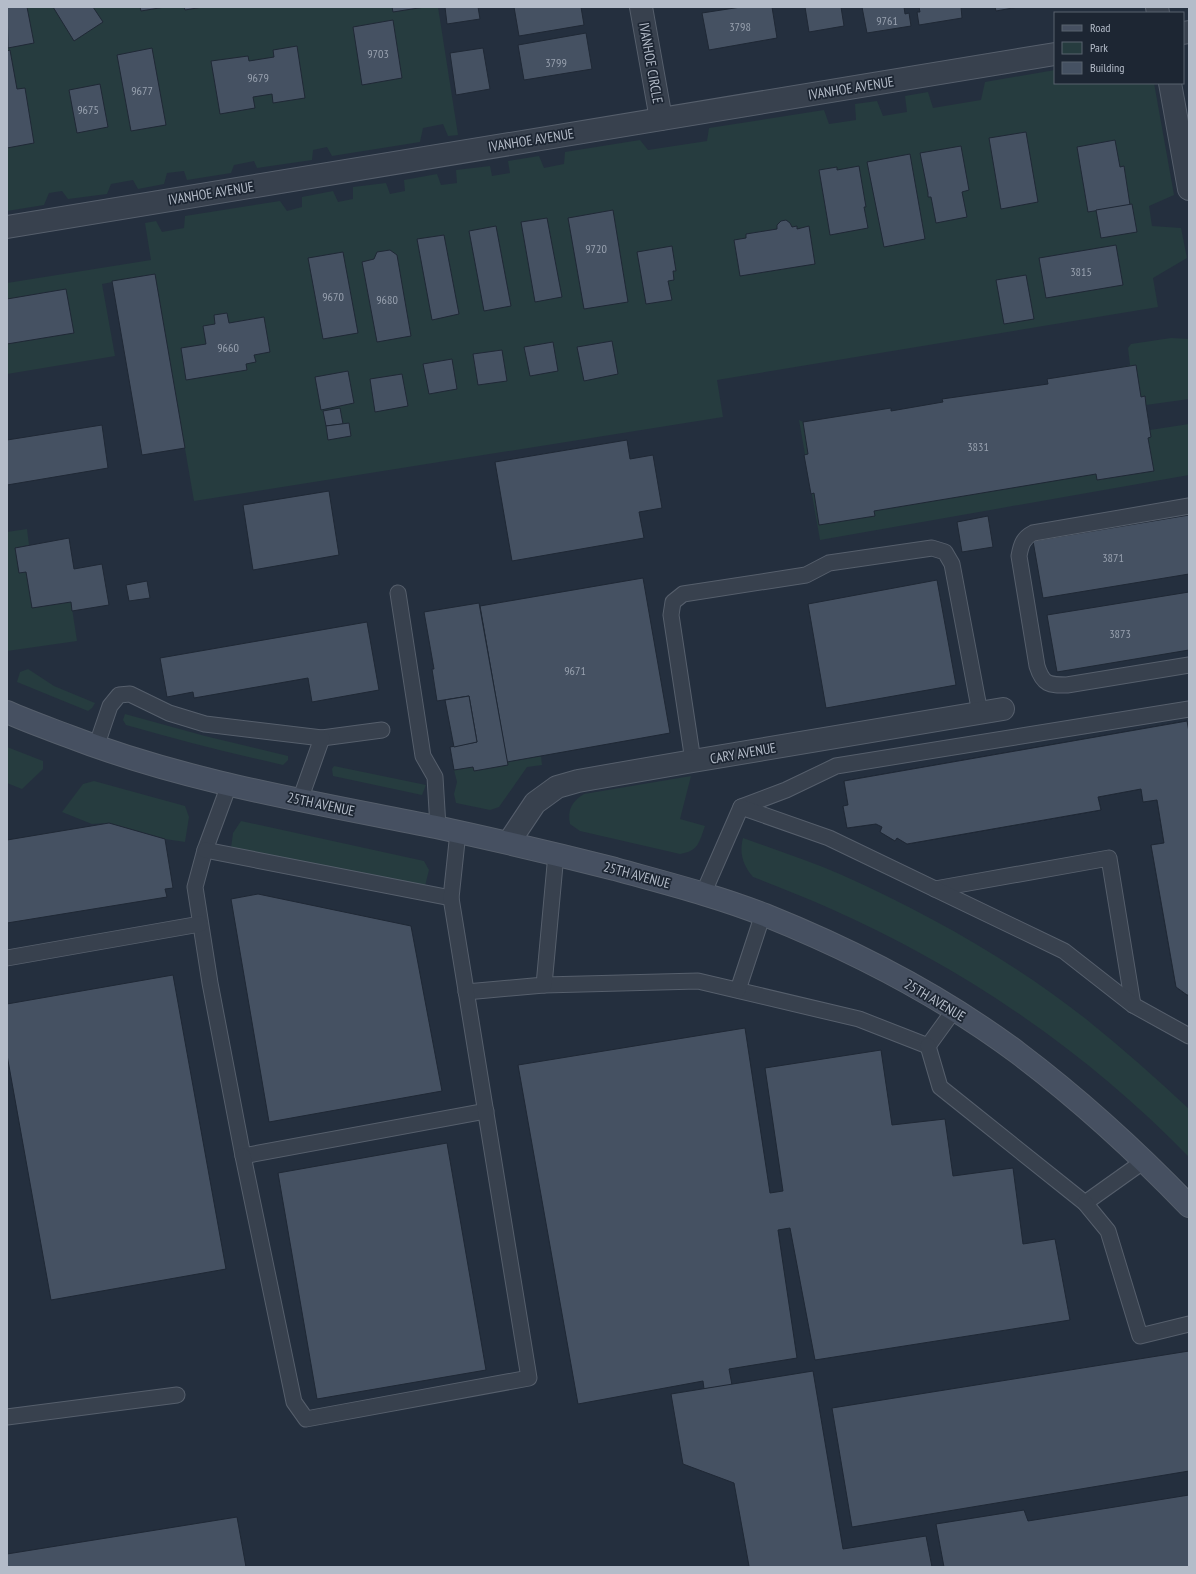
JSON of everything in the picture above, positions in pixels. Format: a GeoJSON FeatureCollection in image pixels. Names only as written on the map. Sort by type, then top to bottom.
{"type":"FeatureCollection","features":[{"type":"Feature","properties":{"kind":"street","name":"IVANHOE CIRCLE"},"geometry":{"type":"LineString","coordinates":[[641,7],[661,119]]}},
{"type":"Feature","properties":{"kind":"street","name":"IVANHOE AVENUE"},"geometry":{"type":"LineString","coordinates":[[7,227],[1054,54]]}},
{"type":"Feature","properties":{"kind":"street"},"geometry":{"type":"LineString","coordinates":[[1170,84],[1189,188]]}},
{"type":"Feature","properties":{"kind":"street","name":"CARY AVENUE"},"geometry":{"type":"LineString","coordinates":[[509,842],[535,803],[557,787],[693,761],[1003,709]]}},
{"type":"Feature","properties":{"kind":"street","name":"25TH AVENUE"},"geometry":{"type":"LineString","coordinates":[[7,712],[96,747],[170,771],[300,800],[509,842],[684,888],[763,914],[878,967],[954,1010],[1015,1051],[1076,1098],[1144,1161],[1189,1206]]}},
{"type":"Feature","properties":{"kind":"lane"},"geometry":{"type":"LineString","coordinates":[[1189,506],[1033,533],[1026,537],[1018,556],[1037,666],[1044,681],[1053,685],[1067,685],[1189,665]]}},
{"type":"Feature","properties":{"kind":"lane"},"geometry":{"type":"LineString","coordinates":[[693,761],[671,615],[673,602],[683,594],[806,575],[829,563],[932,548],[945,552],[952,564],[980,713]]}},
{"type":"Feature","properties":{"kind":"lane"},"geometry":{"type":"LineString","coordinates":[[229,784],[204,850],[194,887],[210,983],[243,1156],[294,1402],[306,1419],[529,1378],[451,898],[448,830],[434,778],[423,756],[398,593]]}},
{"type":"Feature","properties":{"kind":"lane"},"geometry":{"type":"LineString","coordinates":[[96,747],[110,706],[120,695],[130,694],[169,713],[206,724],[322,738],[382,730]]}},
{"type":"Feature","properties":{"kind":"lane"},"geometry":{"type":"LineString","coordinates":[[703,894],[741,807],[786,790],[836,766],[1189,709]]}},
{"type":"Feature","properties":{"kind":"lane"},"geometry":{"type":"LineString","coordinates":[[300,800],[322,738]]}},
{"type":"Feature","properties":{"kind":"lane"},"geometry":{"type":"LineString","coordinates":[[741,807],[829,838],[1064,951],[1133,1005],[1189,1036]]}},
{"type":"Feature","properties":{"kind":"lane"},"geometry":{"type":"LineString","coordinates":[[204,850],[451,898]]}},
{"type":"Feature","properties":{"kind":"lane"},"geometry":{"type":"LineString","coordinates":[[544,985],[556,854]]}},
{"type":"Feature","properties":{"kind":"lane"},"geometry":{"type":"LineString","coordinates":[[935,888],[1109,858],[1133,1005]]}},
{"type":"Feature","properties":{"kind":"lane"},"geometry":{"type":"LineString","coordinates":[[738,990],[763,914]]}},
{"type":"Feature","properties":{"kind":"lane"},"geometry":{"type":"LineString","coordinates":[[7,958],[200,924]]}},
{"type":"Feature","properties":{"kind":"lane"},"geometry":{"type":"LineString","coordinates":[[466,992],[544,985],[698,981],[859,1019],[928,1046]]}},
{"type":"Feature","properties":{"kind":"lane"},"geometry":{"type":"LineString","coordinates":[[928,1046],[954,1010]]}},
{"type":"Feature","properties":{"kind":"lane"},"geometry":{"type":"LineString","coordinates":[[928,1046],[940,1087],[1085,1203],[1108,1231],[1140,1336],[1189,1324]]}},
{"type":"Feature","properties":{"kind":"lane"},"geometry":{"type":"LineString","coordinates":[[243,1156],[486,1111]]}},
{"type":"Feature","properties":{"kind":"lane"},"geometry":{"type":"LineString","coordinates":[[1085,1203],[1144,1161]]}},
{"type":"Feature","properties":{"kind":"lane"},"geometry":{"type":"LineString","coordinates":[[7,1418],[177,1395]]}},
{"type":"Feature","properties":{"kind":"green space"},"geometry":{"type":"Polygon","coordinates":[[[7,7],[438,7],[458,135],[448,136],[443,124],[423,128],[420,142],[332,156],[327,147],[313,150],[312,160],[257,168],[254,161],[234,165],[231,173],[187,180],[184,171],[167,173],[164,184],[138,189],[133,180],[111,184],[107,194],[68,199],[62,191],[49,193],[44,205],[7,211],[7,7]]]}},
{"type":"Feature","properties":{"kind":"green space"},"geometry":{"type":"Polygon","coordinates":[[[1054,70],[1054,84],[1154,84],[1174,195],[1149,206],[1152,226],[1181,228],[1187,258],[1153,278],[1158,307],[717,380],[723,417],[194,501],[155,274],[102,284],[115,356],[7,374],[7,283],[151,260],[145,223],[156,221],[162,232],[184,228],[185,216],[280,201],[287,211],[302,207],[302,197],[333,191],[338,202],[353,199],[353,187],[386,183],[390,194],[405,191],[404,180],[437,174],[441,185],[457,183],[456,170],[490,166],[492,176],[510,173],[508,161],[539,156],[544,168],[564,164],[565,152],[640,140],[648,150],[707,141],[709,128],[824,110],[829,124],[856,120],[855,104],[877,101],[883,116],[907,112],[905,96],[928,92],[933,108],[981,100],[985,82],[1054,70]]]}},
{"type":"Feature","properties":{"kind":"green space"},"geometry":{"type":"Polygon","coordinates":[[[1171,338],[1189,339],[1189,399],[1146,405],[1150,430],[1189,424],[1189,475],[820,540],[799,420],[803,422],[969,403],[1130,365],[1128,348],[1131,344],[1171,338]]]}},
{"type":"Feature","properties":{"kind":"green space"},"geometry":{"type":"Polygon","coordinates":[[[27,529],[29,545],[15,548],[19,573],[26,572],[32,608],[71,602],[77,641],[7,651],[7,532],[27,529]]]}},
{"type":"Feature","properties":{"kind":"green space"},"geometry":{"type":"Polygon","coordinates":[[[28,669],[54,686],[95,703],[88,711],[17,682],[20,672],[28,669]]]}},
{"type":"Feature","properties":{"kind":"green space"},"geometry":{"type":"Polygon","coordinates":[[[125,714],[205,736],[288,756],[288,760],[283,765],[146,731],[126,725],[123,720],[125,714]]]}},
{"type":"Feature","properties":{"kind":"green space"},"geometry":{"type":"Polygon","coordinates":[[[7,747],[43,761],[43,769],[22,789],[7,783],[7,747]]]}},
{"type":"Feature","properties":{"kind":"green space"},"geometry":{"type":"Polygon","coordinates":[[[541,756],[542,765],[527,767],[499,807],[490,810],[456,803],[454,794],[457,782],[454,770],[473,767],[474,771],[507,765],[507,762],[541,756]]]}},
{"type":"Feature","properties":{"kind":"green space"},"geometry":{"type":"Polygon","coordinates":[[[334,766],[426,785],[422,795],[333,776],[332,769],[334,766]]]}},
{"type":"Feature","properties":{"kind":"green space"},"geometry":{"type":"Polygon","coordinates":[[[691,776],[680,819],[705,826],[695,848],[686,853],[680,854],[580,831],[570,824],[569,814],[571,806],[584,794],[691,776]]]}},
{"type":"Feature","properties":{"kind":"green space"},"geometry":{"type":"Polygon","coordinates":[[[94,781],[185,806],[189,817],[185,842],[165,839],[109,823],[92,824],[62,812],[83,784],[94,781]]]}},
{"type":"Feature","properties":{"kind":"green space"},"geometry":{"type":"Polygon","coordinates":[[[241,821],[424,861],[429,870],[425,886],[231,848],[233,833],[241,821]]]}},
{"type":"Feature","properties":{"kind":"green space"},"geometry":{"type":"Polygon","coordinates":[[[743,838],[842,875],[938,922],[1000,958],[1058,998],[1113,1041],[1189,1109],[1189,1157],[1109,1082],[1021,1015],[975,985],[879,931],[820,904],[753,877],[744,864],[741,849],[743,838]]]}},
{"type":"Feature","properties":{"kind":"building"},"geometry":{"type":"Polygon","coordinates":[[[7,7],[27,7],[34,43],[8,48],[7,7]]]}},
{"type":"Feature","properties":{"kind":"building"},"geometry":{"type":"Polygon","coordinates":[[[53,7],[93,7],[103,22],[74,41],[53,7]]]}},
{"type":"Feature","properties":{"kind":"building"},"geometry":{"type":"Polygon","coordinates":[[[140,7],[165,7],[141,11],[140,7]]]}},
{"type":"Feature","properties":{"kind":"building"},"geometry":{"type":"Polygon","coordinates":[[[184,7],[203,7],[185,10],[184,7]]]}},
{"type":"Feature","properties":{"kind":"building"},"geometry":{"type":"Polygon","coordinates":[[[392,7],[425,7],[393,12],[392,7]]]}},
{"type":"Feature","properties":{"kind":"building"},"geometry":{"type":"Polygon","coordinates":[[[445,7],[478,7],[480,19],[447,24],[445,7]]]}},
{"type":"Feature","properties":{"kind":"building"},"geometry":{"type":"Polygon","coordinates":[[[514,7],[581,7],[584,25],[519,36],[514,7]]]}},
{"type":"Feature","properties":{"kind":"building"},"geometry":{"type":"Polygon","coordinates":[[[741,7],[772,7],[777,38],[709,50],[702,13],[741,7]]]}},
{"type":"Feature","properties":{"kind":"building"},"geometry":{"type":"Polygon","coordinates":[[[805,7],[841,7],[844,26],[809,32],[805,7]]]}},
{"type":"Feature","properties":{"kind":"building"},"geometry":{"type":"Polygon","coordinates":[[[862,7],[904,7],[905,14],[909,13],[911,26],[867,33],[862,7]]]}},
{"type":"Feature","properties":{"kind":"building"},"geometry":{"type":"Polygon","coordinates":[[[919,7],[961,7],[962,18],[919,25],[917,12],[920,12],[919,7]]]}},
{"type":"Feature","properties":{"kind":"building"},"geometry":{"type":"Polygon","coordinates":[[[995,7],[1018,7],[996,11],[995,7]]]}},
{"type":"Feature","properties":{"kind":"building"},"geometry":{"type":"Polygon","coordinates":[[[393,20],[402,78],[362,85],[353,27],[393,20]]]}},
{"type":"Feature","properties":{"kind":"building"},"geometry":{"type":"Polygon","coordinates":[[[586,33],[592,69],[524,80],[518,45],[586,33]]]}},
{"type":"Feature","properties":{"kind":"building"},"geometry":{"type":"Polygon","coordinates":[[[297,46],[305,98],[273,103],[272,94],[253,97],[255,108],[220,114],[211,61],[248,56],[249,61],[274,57],[273,50],[297,46]]]}},
{"type":"Feature","properties":{"kind":"building"},"geometry":{"type":"Polygon","coordinates":[[[152,48],[166,125],[131,131],[117,55],[152,48]]]}},
{"type":"Feature","properties":{"kind":"building"},"geometry":{"type":"Polygon","coordinates":[[[483,48],[490,89],[456,95],[450,53],[483,48]]]}},
{"type":"Feature","properties":{"kind":"building"},"geometry":{"type":"Polygon","coordinates":[[[10,50],[17,89],[25,88],[34,143],[7,148],[7,51],[10,50]]]}},
{"type":"Feature","properties":{"kind":"building"},"geometry":{"type":"Polygon","coordinates":[[[100,84],[108,127],[77,133],[69,90],[100,84]]]}},
{"type":"Feature","properties":{"kind":"building"},"geometry":{"type":"Polygon","coordinates":[[[1026,132],[1038,202],[1001,209],[989,138],[1026,132]]]}},
{"type":"Feature","properties":{"kind":"building"},"geometry":{"type":"Polygon","coordinates":[[[1115,140],[1120,167],[1124,166],[1130,205],[1088,212],[1077,147],[1115,140]]]}},
{"type":"Feature","properties":{"kind":"building"},"geometry":{"type":"Polygon","coordinates":[[[961,146],[969,190],[962,192],[967,217],[936,223],[931,197],[928,197],[920,153],[961,146]]]}},
{"type":"Feature","properties":{"kind":"building"},"geometry":{"type":"Polygon","coordinates":[[[910,154],[925,239],[884,247],[867,162],[910,154]]]}},
{"type":"Feature","properties":{"kind":"building"},"geometry":{"type":"Polygon","coordinates":[[[859,166],[868,228],[830,235],[819,170],[837,167],[837,170],[859,166]]]}},
{"type":"Feature","properties":{"kind":"building"},"geometry":{"type":"Polygon","coordinates":[[[1132,204],[1137,232],[1101,238],[1096,210],[1132,204]]]}},
{"type":"Feature","properties":{"kind":"building"},"geometry":{"type":"Polygon","coordinates":[[[613,210],[628,302],[584,309],[568,218],[613,210]]]}},
{"type":"Feature","properties":{"kind":"building"},"geometry":{"type":"Polygon","coordinates":[[[547,218],[562,297],[535,302],[521,222],[547,218]]]}},
{"type":"Feature","properties":{"kind":"building"},"geometry":{"type":"Polygon","coordinates":[[[786,220],[792,227],[797,226],[797,229],[809,226],[815,264],[740,276],[734,240],[746,238],[746,234],[777,229],[777,225],[781,221],[786,220]]]}},
{"type":"Feature","properties":{"kind":"building"},"geometry":{"type":"Polygon","coordinates":[[[496,226],[511,306],[484,311],[469,231],[496,226]]]}},
{"type":"Feature","properties":{"kind":"building"},"geometry":{"type":"Polygon","coordinates":[[[444,235],[459,314],[432,320],[417,239],[444,235]]]}},
{"type":"Feature","properties":{"kind":"building"},"geometry":{"type":"Polygon","coordinates":[[[1116,245],[1123,285],[1046,298],[1039,258],[1116,245]]]}},
{"type":"Feature","properties":{"kind":"building"},"geometry":{"type":"Polygon","coordinates":[[[672,246],[676,271],[673,271],[674,280],[668,281],[672,300],[646,304],[637,252],[672,246]]]}},
{"type":"Feature","properties":{"kind":"building"},"geometry":{"type":"Polygon","coordinates":[[[390,250],[397,255],[411,336],[377,342],[362,262],[374,259],[377,252],[390,250]]]}},
{"type":"Feature","properties":{"kind":"building"},"geometry":{"type":"Polygon","coordinates":[[[343,252],[358,333],[323,339],[308,258],[343,252]]]}},
{"type":"Feature","properties":{"kind":"building"},"geometry":{"type":"Polygon","coordinates":[[[155,274],[185,448],[142,455],[112,281],[155,274]]]}},
{"type":"Feature","properties":{"kind":"building"},"geometry":{"type":"Polygon","coordinates":[[[1026,275],[1034,319],[1004,324],[996,280],[1026,275]]]}},
{"type":"Feature","properties":{"kind":"building"},"geometry":{"type":"Polygon","coordinates":[[[66,289],[74,333],[7,344],[7,299],[66,289]]]}},
{"type":"Feature","properties":{"kind":"building"},"geometry":{"type":"Polygon","coordinates":[[[227,313],[229,323],[264,317],[270,352],[254,355],[256,362],[246,364],[247,370],[186,380],[181,348],[206,344],[203,326],[215,324],[214,315],[227,313]]]}},
{"type":"Feature","properties":{"kind":"building"},"geometry":{"type":"Polygon","coordinates":[[[612,341],[618,374],[584,381],[577,347],[612,341]]]}},
{"type":"Feature","properties":{"kind":"building"},"geometry":{"type":"Polygon","coordinates":[[[553,342],[558,371],[530,376],[524,347],[553,342]]]}},
{"type":"Feature","properties":{"kind":"building"},"geometry":{"type":"Polygon","coordinates":[[[502,350],[507,381],[478,385],[473,354],[502,350]]]}},
{"type":"Feature","properties":{"kind":"building"},"geometry":{"type":"Polygon","coordinates":[[[452,359],[457,389],[429,394],[423,364],[452,359]]]}},
{"type":"Feature","properties":{"kind":"building"},"geometry":{"type":"Polygon","coordinates":[[[1136,365],[1141,397],[1145,396],[1151,437],[1148,438],[1154,471],[1097,480],[1096,474],[874,511],[875,516],[819,525],[814,493],[811,494],[804,455],[808,454],[803,422],[891,408],[891,411],[943,402],[942,399],[1048,384],[1047,379],[1136,365]]]}},
{"type":"Feature","properties":{"kind":"building"},"geometry":{"type":"Polygon","coordinates":[[[348,371],[354,403],[321,410],[315,377],[348,371]]]}},
{"type":"Feature","properties":{"kind":"building"},"geometry":{"type":"Polygon","coordinates":[[[402,374],[408,406],[375,412],[370,379],[402,374]]]}},
{"type":"Feature","properties":{"kind":"building"},"geometry":{"type":"Polygon","coordinates":[[[340,408],[343,424],[326,426],[323,411],[340,408]]]}},
{"type":"Feature","properties":{"kind":"building"},"geometry":{"type":"Polygon","coordinates":[[[349,423],[351,436],[328,440],[326,426],[349,423]]]}},
{"type":"Feature","properties":{"kind":"building"},"geometry":{"type":"Polygon","coordinates":[[[102,425],[108,468],[7,485],[7,440],[102,425]]]}},
{"type":"Feature","properties":{"kind":"building"},"geometry":{"type":"Polygon","coordinates":[[[627,440],[630,459],[653,455],[662,508],[639,512],[644,538],[512,561],[495,462],[627,440]]]}},
{"type":"Feature","properties":{"kind":"building"},"geometry":{"type":"Polygon","coordinates":[[[329,491],[339,555],[253,570],[243,505],[329,491]]]}},
{"type":"Feature","properties":{"kind":"building"},"geometry":{"type":"Polygon","coordinates":[[[1189,515],[1189,574],[1043,598],[1033,541],[1189,515]]]}},
{"type":"Feature","properties":{"kind":"building"},"geometry":{"type":"Polygon","coordinates":[[[988,516],[993,547],[962,552],[957,522],[988,516]]]}},
{"type":"Feature","properties":{"kind":"building"},"geometry":{"type":"Polygon","coordinates":[[[69,538],[74,569],[102,564],[109,605],[72,611],[71,602],[32,608],[26,572],[19,573],[15,548],[69,538]]]}},
{"type":"Feature","properties":{"kind":"building"},"geometry":{"type":"Polygon","coordinates":[[[643,578],[670,733],[507,762],[480,606],[643,578]]]}},
{"type":"Feature","properties":{"kind":"building"},"geometry":{"type":"Polygon","coordinates":[[[937,580],[956,685],[826,708],[808,604],[937,580]]]}},
{"type":"Feature","properties":{"kind":"building"},"geometry":{"type":"Polygon","coordinates":[[[147,581],[150,598],[129,601],[126,585],[147,581]]]}},
{"type":"Feature","properties":{"kind":"building"},"geometry":{"type":"Polygon","coordinates":[[[1189,592],[1189,650],[1057,672],[1047,615],[1189,592]]]}},
{"type":"Feature","properties":{"kind":"building"},"geometry":{"type":"Polygon","coordinates":[[[479,603],[508,765],[474,771],[473,767],[454,770],[450,747],[477,742],[469,696],[437,701],[432,669],[434,669],[424,612],[479,603]]]}},
{"type":"Feature","properties":{"kind":"building"},"geometry":{"type":"Polygon","coordinates":[[[367,622],[379,690],[312,702],[308,678],[194,698],[193,692],[167,697],[160,658],[367,622]]]}},
{"type":"Feature","properties":{"kind":"building"},"geometry":{"type":"Polygon","coordinates":[[[469,696],[477,742],[454,747],[445,700],[469,696]]]}},
{"type":"Feature","properties":{"kind":"building"},"geometry":{"type":"Polygon","coordinates":[[[1187,721],[1189,732],[1189,995],[1176,987],[1151,845],[1164,843],[1157,800],[1143,802],[1141,789],[1098,797],[1101,810],[907,844],[897,838],[895,841],[880,832],[882,827],[876,824],[847,828],[843,806],[848,805],[844,781],[1187,721]]]}},
{"type":"Feature","properties":{"kind":"building"},"geometry":{"type":"Polygon","coordinates":[[[1187,721],[1189,732],[1189,995],[1176,987],[1151,845],[1164,843],[1157,800],[1143,802],[1141,789],[1098,797],[1101,810],[907,844],[897,838],[895,841],[880,832],[882,827],[876,824],[847,828],[843,806],[848,805],[844,781],[1187,721]]]}},
{"type":"Feature","properties":{"kind":"building"},"geometry":{"type":"Polygon","coordinates":[[[109,823],[165,839],[173,888],[165,889],[167,897],[7,923],[7,840],[109,823]]]}},
{"type":"Feature","properties":{"kind":"building"},"geometry":{"type":"Polygon","coordinates":[[[258,894],[411,926],[442,1091],[269,1122],[231,899],[258,894]]]}},
{"type":"Feature","properties":{"kind":"building"},"geometry":{"type":"Polygon","coordinates":[[[173,975],[226,1269],[51,1300],[7,1055],[7,1004],[173,975]]]}},
{"type":"Feature","properties":{"kind":"building"},"geometry":{"type":"Polygon","coordinates":[[[745,1028],[770,1193],[783,1191],[765,1068],[881,1050],[892,1125],[945,1119],[953,1176],[1013,1168],[1023,1244],[1055,1239],[1070,1320],[815,1360],[790,1228],[778,1230],[797,1358],[729,1369],[732,1385],[704,1389],[703,1381],[578,1404],[518,1065],[745,1028]]]}},
{"type":"Feature","properties":{"kind":"building"},"geometry":{"type":"Polygon","coordinates":[[[447,1143],[486,1370],[317,1399],[278,1173],[447,1143]]]}},
{"type":"Feature","properties":{"kind":"building"},"geometry":{"type":"Polygon","coordinates":[[[1189,1351],[1189,1471],[852,1527],[832,1408],[1189,1351]]]}},
{"type":"Feature","properties":{"kind":"building"},"geometry":{"type":"Polygon","coordinates":[[[813,1371],[843,1549],[926,1536],[932,1567],[743,1567],[749,1566],[734,1483],[683,1464],[671,1394],[813,1371]]]}},
{"type":"Feature","properties":{"kind":"building"},"geometry":{"type":"Polygon","coordinates":[[[1189,1495],[1189,1567],[944,1567],[936,1524],[1024,1510],[1028,1521],[1189,1495]]]}},
{"type":"Feature","properties":{"kind":"building"},"geometry":{"type":"Polygon","coordinates":[[[237,1517],[246,1567],[7,1567],[7,1554],[237,1517]]]}}]}
